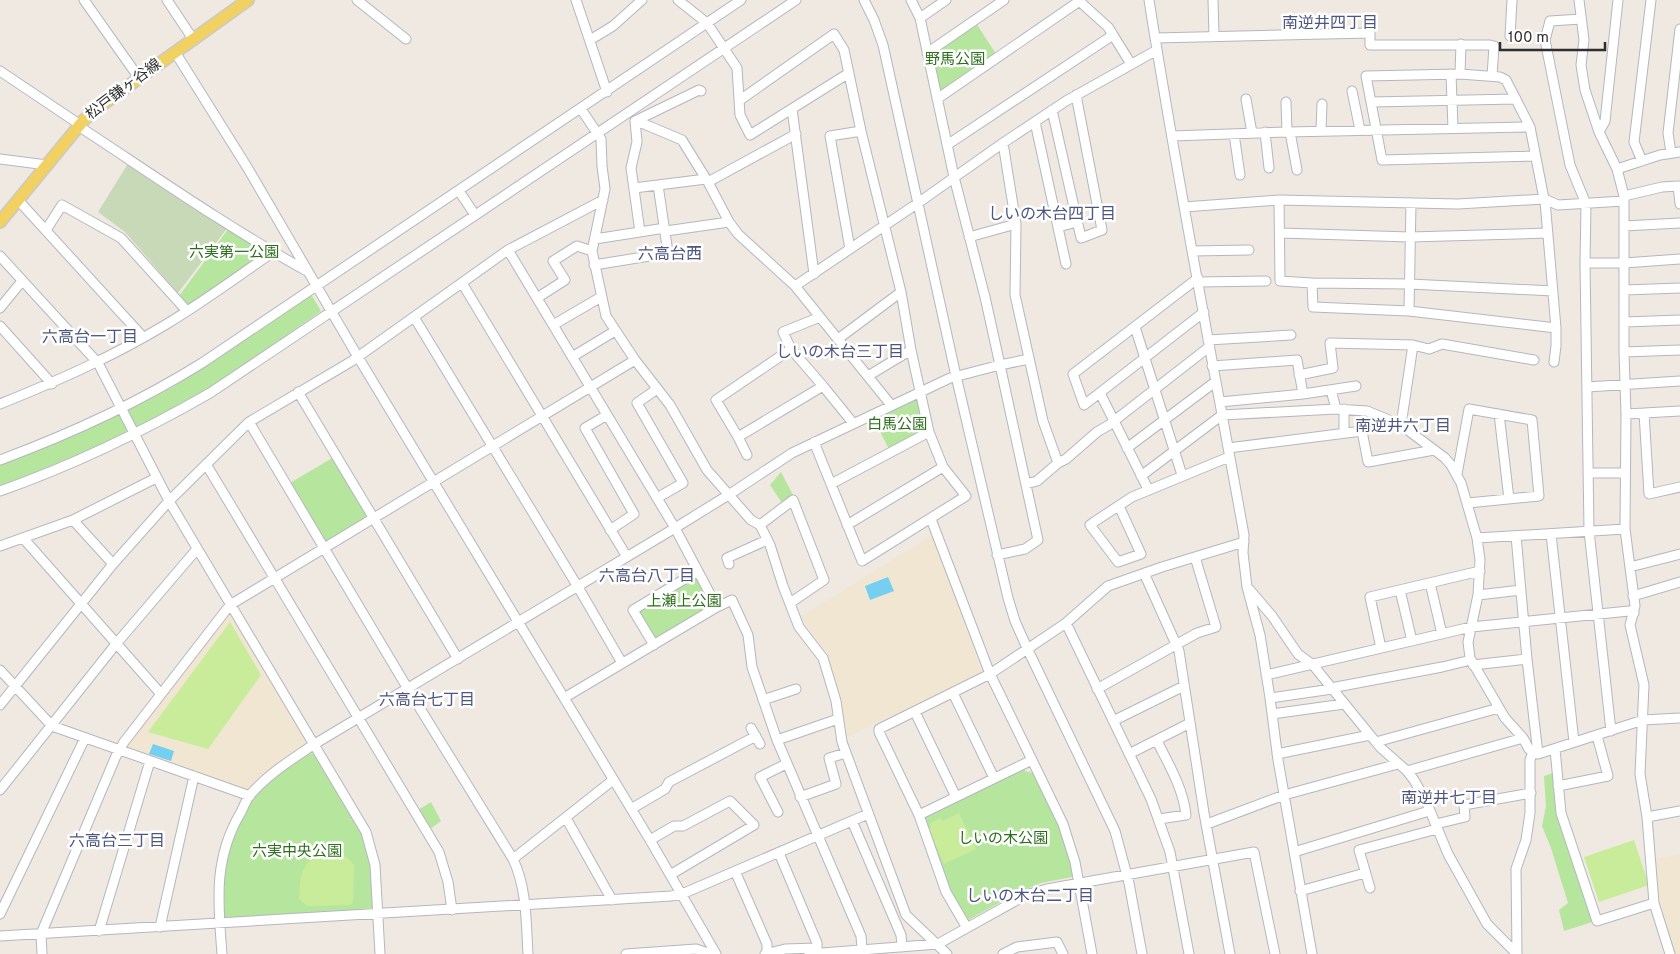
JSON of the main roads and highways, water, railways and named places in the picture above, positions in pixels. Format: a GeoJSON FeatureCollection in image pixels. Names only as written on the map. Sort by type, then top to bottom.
{"type":"FeatureCollection","features":[{"type":"Feature","properties":{"kind":"main road","name":"松戸鎌ヶ谷線"},"geometry":{"type":"LineString","coordinates":[[0,222],[92,112],[248,0]]}},
{"type":"Feature","properties":{"kind":"water"},"geometry":{"type":"Polygon","coordinates":[[[888,577],[894,591],[870,600],[865,586],[888,577]]]}},
{"type":"Feature","properties":{"kind":"water"},"geometry":{"type":"Polygon","coordinates":[[[153,744],[174,751],[171,761],[149,754],[153,744]]]}},
{"type":"Feature","properties":{"kind":"district","name":"南逆井四丁目"},"geometry":{"type":"Point","coordinates":[1330,24]}},
{"type":"Feature","properties":{"kind":"district","name":"しいの木台四丁目"},"geometry":{"type":"Point","coordinates":[1052,215]}},
{"type":"Feature","properties":{"kind":"district","name":"六高台西"},"geometry":{"type":"Point","coordinates":[670,255]}},
{"type":"Feature","properties":{"kind":"district","name":"六高台一丁目"},"geometry":{"type":"Point","coordinates":[90,338]}},
{"type":"Feature","properties":{"kind":"district","name":"しいの木台三丁目"},"geometry":{"type":"Point","coordinates":[840,353]}},
{"type":"Feature","properties":{"kind":"district","name":"南逆井六丁目"},"geometry":{"type":"Point","coordinates":[1403,427]}},
{"type":"Feature","properties":{"kind":"district","name":"六高台八丁目"},"geometry":{"type":"Point","coordinates":[647,577]}},
{"type":"Feature","properties":{"kind":"district","name":"六高台七丁目"},"geometry":{"type":"Point","coordinates":[427,701]}},
{"type":"Feature","properties":{"kind":"district","name":"南逆井七丁目"},"geometry":{"type":"Point","coordinates":[1449,799]}},
{"type":"Feature","properties":{"kind":"district","name":"六高台三丁目"},"geometry":{"type":"Point","coordinates":[117,842]}},
{"type":"Feature","properties":{"kind":"district","name":"しいの木台二丁目"},"geometry":{"type":"Point","coordinates":[1030,897]}},
{"type":"Feature","properties":{"kind":"park label","name":"野馬公園"},"geometry":{"type":"Point","coordinates":[955,60]}},
{"type":"Feature","properties":{"kind":"park label","name":"六実第一公園"},"geometry":{"type":"Point","coordinates":[234,253]}},
{"type":"Feature","properties":{"kind":"park label","name":"白馬公園"},"geometry":{"type":"Point","coordinates":[897,425]}},
{"type":"Feature","properties":{"kind":"park label","name":"上瀬上公園"},"geometry":{"type":"Point","coordinates":[684,602]}},
{"type":"Feature","properties":{"kind":"park label","name":"しいの木公園"},"geometry":{"type":"Point","coordinates":[1003,839]}},
{"type":"Feature","properties":{"kind":"park label","name":"六実中央公園"},"geometry":{"type":"Point","coordinates":[297,852]}}]}
